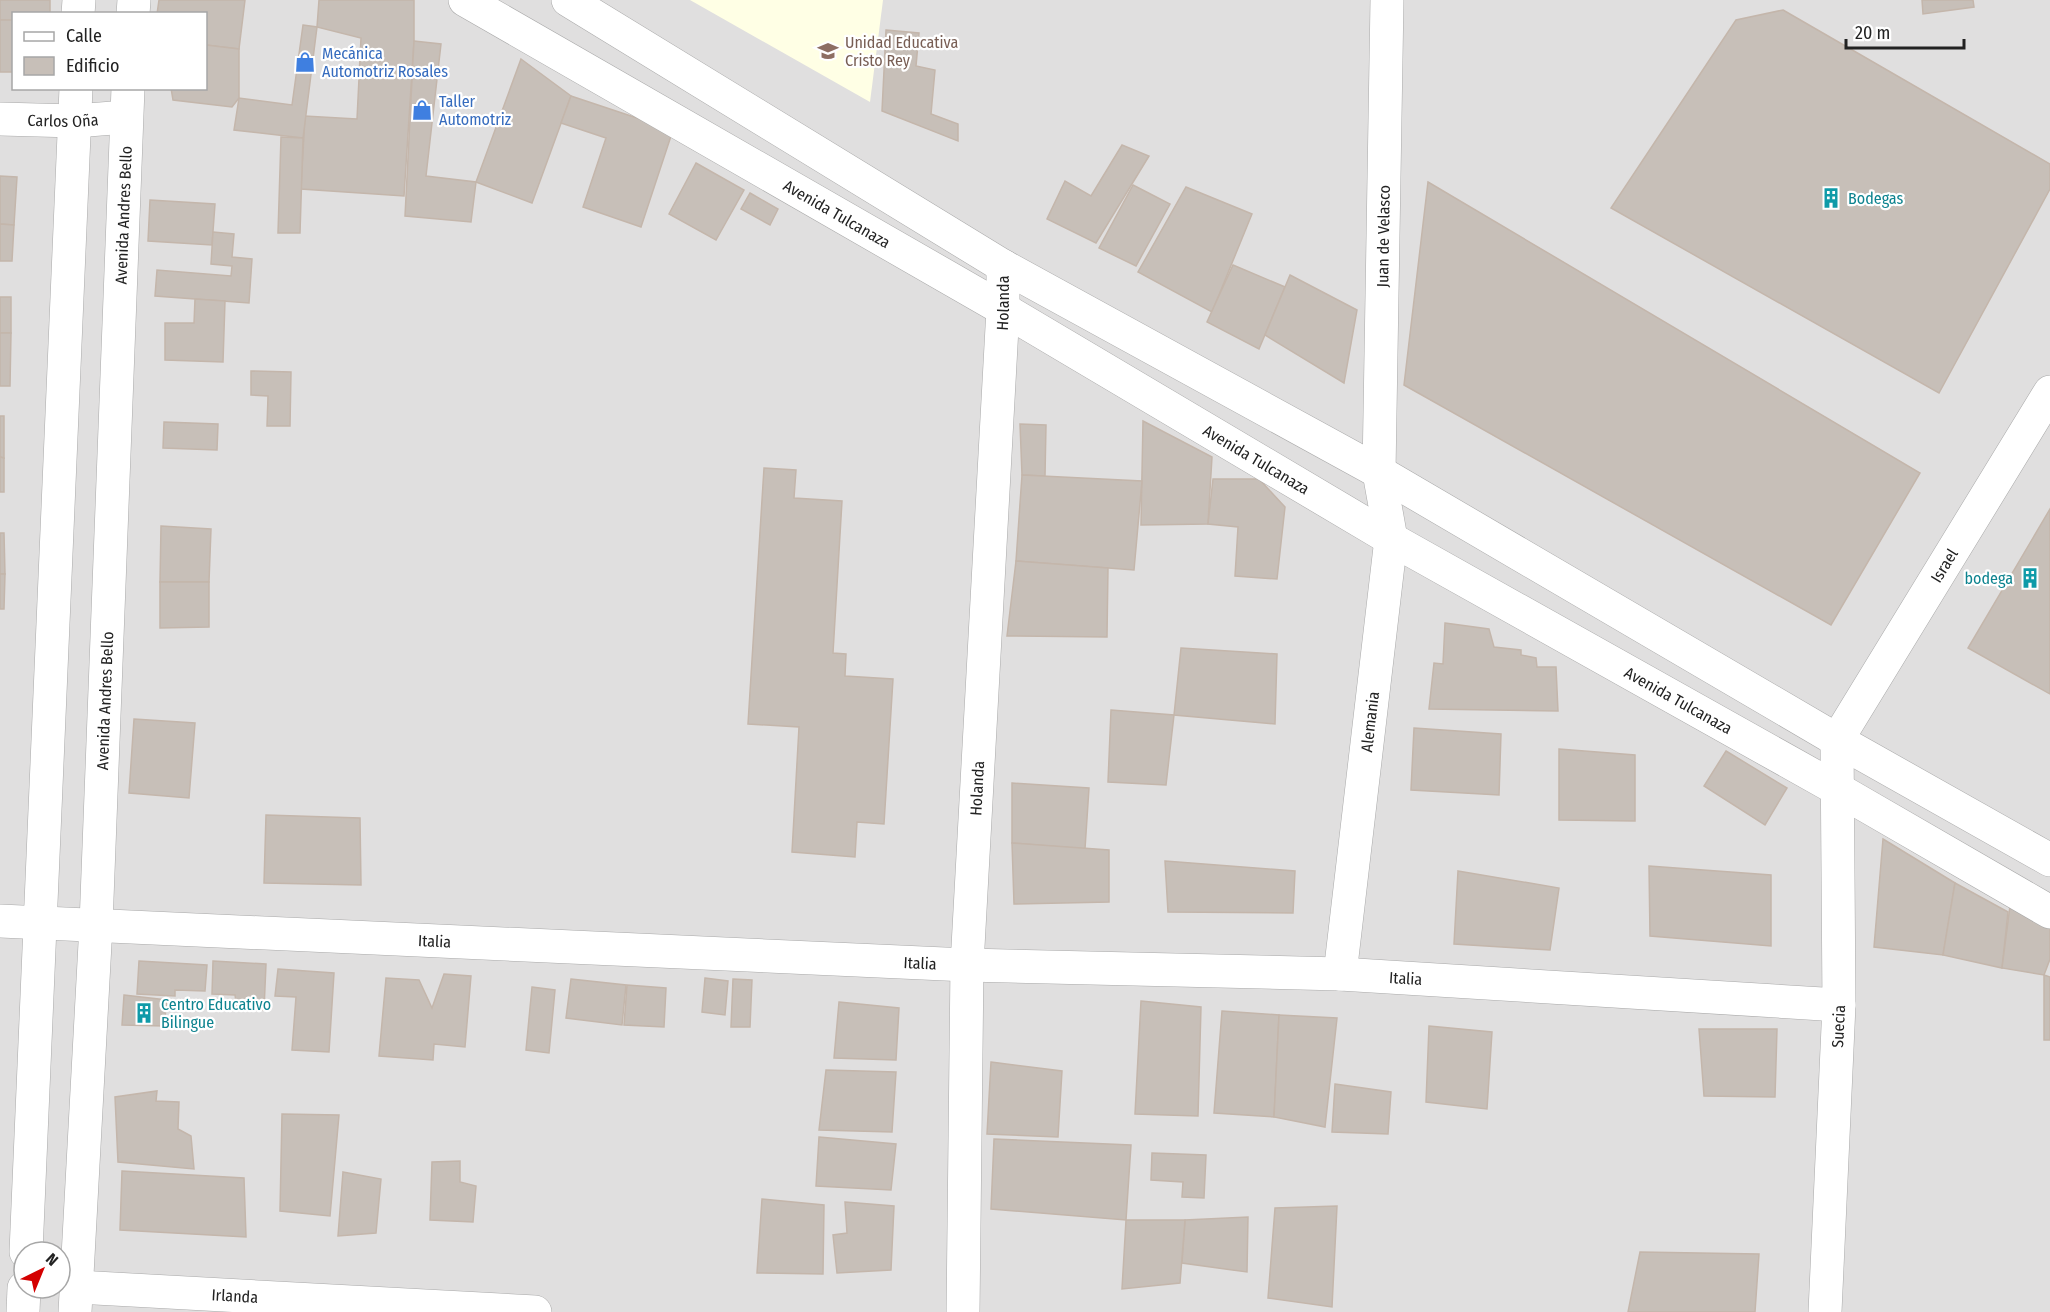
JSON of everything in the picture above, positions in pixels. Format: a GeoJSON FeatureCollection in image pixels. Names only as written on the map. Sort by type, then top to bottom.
{"type":"FeatureCollection","features":[{"type":"Feature","properties":{"kind":"street","name":"Avenida Tulcanaza"},"geometry":{"type":"LineString","coordinates":[[465,0],[1004,309],[1391,539],[1839,790],[2050,912]]}},
{"type":"Feature","properties":{"kind":"street"},"geometry":{"type":"LineString","coordinates":[[568,0],[1003,266],[1379,472],[1837,740],[2050,860]]}},
{"type":"Feature","properties":{"kind":"street","name":"Juan de Velasco"},"geometry":{"type":"LineString","coordinates":[[1379,472],[1387,0]]}},
{"type":"Feature","properties":{"kind":"street"},"geometry":{"type":"LineString","coordinates":[[27,1240],[76,90]]}},
{"type":"Feature","properties":{"kind":"street","name":"Carlos Oña"},"geometry":{"type":"LineString","coordinates":[[0,119],[75,121],[127,103]]}},
{"type":"Feature","properties":{"kind":"street","name":"Avenida Andres Bello"},"geometry":{"type":"LineString","coordinates":[[76,1299],[96,925],[127,103]]}},
{"type":"Feature","properties":{"kind":"street","name":"Holanda"},"geometry":{"type":"LineString","coordinates":[[963,1312],[967,965],[1004,309],[1003,266]]}},
{"type":"Feature","properties":{"kind":"street","name":"Israel"},"geometry":{"type":"LineString","coordinates":[[1837,740],[2050,392]]}},
{"type":"Feature","properties":{"kind":"street","name":"Alemania"},"geometry":{"type":"LineString","coordinates":[[1340,974],[1391,539],[1379,472]]}},
{"type":"Feature","properties":{"kind":"street","name":"Suecia"},"geometry":{"type":"LineString","coordinates":[[1825,1312],[1839,1005],[1837,740]]}},
{"type":"Feature","properties":{"kind":"street","name":"Italia"},"geometry":{"type":"LineString","coordinates":[[0,921],[967,965],[1340,974],[1839,1005]]}},
{"type":"Feature","properties":{"kind":"street","name":"Irlanda"},"geometry":{"type":"LineString","coordinates":[[76,1299],[535,1312]]}},
{"type":"Feature","properties":{"kind":"shaded area"},"geometry":{"type":"Polygon","coordinates":[[[0,0],[2050,0],[2050,1312],[0,1312],[0,0]]]}},
{"type":"Feature","properties":{"kind":"shaded area","name":"Unidad Educativa Cristo Rey"},"geometry":{"type":"Polygon","coordinates":[[[690,0],[883,0],[870,102],[690,0]]]}},
{"type":"Feature","properties":{"kind":"building"},"geometry":{"type":"Polygon","coordinates":[[[0,0],[50,0],[50,12],[12,12],[12,21],[0,20],[0,0]]]}},
{"type":"Feature","properties":{"kind":"building"},"geometry":{"type":"Polygon","coordinates":[[[159,0],[245,0],[239,49],[207,45],[207,12],[157,12],[159,0]]]}},
{"type":"Feature","properties":{"kind":"building"},"geometry":{"type":"Polygon","coordinates":[[[319,0],[414,0],[414,41],[404,196],[301,189],[305,116],[357,119],[361,38],[317,27],[319,0]]]}},
{"type":"Feature","properties":{"kind":"building"},"geometry":{"type":"Polygon","coordinates":[[[1922,0],[1973,0],[1974,7],[1923,14],[1922,0]]]}},
{"type":"Feature","properties":{"kind":"building","name":"Bodegas"},"geometry":{"type":"Polygon","coordinates":[[[1783,10],[2050,164],[2050,189],[1939,393],[1611,208],[1736,20],[1783,10]]]}},
{"type":"Feature","properties":{"kind":"building"},"geometry":{"type":"Polygon","coordinates":[[[0,20],[12,20],[12,72],[0,72],[0,20]]]}},
{"type":"Feature","properties":{"kind":"building","name":"Mecánica Automotriz Rosales"},"geometry":{"type":"Polygon","coordinates":[[[303,25],[317,27],[303,138],[234,130],[239,98],[292,105],[303,25]]]}},
{"type":"Feature","properties":{"kind":"building"},"geometry":{"type":"Polygon","coordinates":[[[886,30],[919,33],[916,66],[935,70],[931,114],[958,124],[958,141],[882,111],[886,30]]]}},
{"type":"Feature","properties":{"kind":"building","name":"Taller Automotriz"},"geometry":{"type":"Polygon","coordinates":[[[414,41],[441,44],[426,176],[476,182],[471,222],[405,216],[414,41]]]}},
{"type":"Feature","properties":{"kind":"building"},"geometry":{"type":"Polygon","coordinates":[[[207,45],[239,49],[239,98],[232,107],[173,100],[171,90],[207,90],[207,45]]]}},
{"type":"Feature","properties":{"kind":"building"},"geometry":{"type":"Polygon","coordinates":[[[521,59],[571,96],[532,203],[476,182],[521,59]]]}},
{"type":"Feature","properties":{"kind":"building"},"geometry":{"type":"Polygon","coordinates":[[[571,96],[673,130],[641,227],[583,207],[606,138],[561,123],[571,96]]]}},
{"type":"Feature","properties":{"kind":"building"},"geometry":{"type":"Polygon","coordinates":[[[281,137],[303,138],[300,233],[278,233],[281,137]]]}},
{"type":"Feature","properties":{"kind":"building"},"geometry":{"type":"Polygon","coordinates":[[[1122,145],[1149,156],[1096,243],[1047,219],[1065,181],[1091,196],[1122,145]]]}},
{"type":"Feature","properties":{"kind":"building"},"geometry":{"type":"Polygon","coordinates":[[[696,163],[744,190],[716,240],[669,214],[696,163]]]}},
{"type":"Feature","properties":{"kind":"building"},"geometry":{"type":"Polygon","coordinates":[[[0,176],[17,177],[14,225],[0,224],[0,176]]]}},
{"type":"Feature","properties":{"kind":"building"},"geometry":{"type":"Polygon","coordinates":[[[1428,182],[1920,473],[1831,625],[1404,385],[1428,182]]]}},
{"type":"Feature","properties":{"kind":"building"},"geometry":{"type":"Polygon","coordinates":[[[1133,185],[1170,204],[1136,266],[1099,248],[1133,185]]]}},
{"type":"Feature","properties":{"kind":"building"},"geometry":{"type":"Polygon","coordinates":[[[1186,187],[1252,214],[1212,312],[1138,272],[1186,187]]]}},
{"type":"Feature","properties":{"kind":"building"},"geometry":{"type":"Polygon","coordinates":[[[750,193],[778,209],[770,225],[741,209],[750,193]]]}},
{"type":"Feature","properties":{"kind":"building"},"geometry":{"type":"Polygon","coordinates":[[[150,200],[215,204],[212,245],[148,241],[150,200]]]}},
{"type":"Feature","properties":{"kind":"building"},"geometry":{"type":"Polygon","coordinates":[[[0,224],[14,225],[12,261],[0,261],[0,224]]]}},
{"type":"Feature","properties":{"kind":"building"},"geometry":{"type":"Polygon","coordinates":[[[213,232],[234,234],[232,257],[252,259],[249,303],[155,296],[157,270],[231,276],[232,266],[211,264],[213,232]]]}},
{"type":"Feature","properties":{"kind":"building"},"geometry":{"type":"Polygon","coordinates":[[[1233,265],[1285,287],[1259,349],[1207,322],[1233,265]]]}},
{"type":"Feature","properties":{"kind":"building"},"geometry":{"type":"Polygon","coordinates":[[[1290,275],[1357,310],[1344,383],[1265,335],[1290,275]]]}},
{"type":"Feature","properties":{"kind":"building"},"geometry":{"type":"Polygon","coordinates":[[[0,297],[11,297],[11,333],[0,333],[0,297]]]}},
{"type":"Feature","properties":{"kind":"building"},"geometry":{"type":"Polygon","coordinates":[[[195,299],[225,301],[223,362],[165,360],[165,323],[194,323],[195,299]]]}},
{"type":"Feature","properties":{"kind":"building"},"geometry":{"type":"Polygon","coordinates":[[[0,333],[11,333],[10,386],[0,386],[0,333]]]}},
{"type":"Feature","properties":{"kind":"building"},"geometry":{"type":"Polygon","coordinates":[[[251,371],[291,372],[290,426],[267,426],[268,396],[251,395],[251,371]]]}},
{"type":"Feature","properties":{"kind":"building"},"geometry":{"type":"Polygon","coordinates":[[[0,416],[4,416],[4,458],[0,457],[0,416]]]}},
{"type":"Feature","properties":{"kind":"building"},"geometry":{"type":"Polygon","coordinates":[[[1143,421],[1212,457],[1208,524],[1141,525],[1143,421]]]}},
{"type":"Feature","properties":{"kind":"building"},"geometry":{"type":"Polygon","coordinates":[[[164,422],[218,424],[217,450],[163,448],[164,422]]]}},
{"type":"Feature","properties":{"kind":"building"},"geometry":{"type":"Polygon","coordinates":[[[1020,424],[1046,425],[1045,476],[1022,475],[1020,424]]]}},
{"type":"Feature","properties":{"kind":"building"},"geometry":{"type":"Polygon","coordinates":[[[0,457],[4,458],[4,492],[0,492],[0,457]]]}},
{"type":"Feature","properties":{"kind":"building"},"geometry":{"type":"Polygon","coordinates":[[[764,468],[796,470],[794,498],[842,501],[833,653],[846,654],[845,676],[893,679],[884,824],[857,822],[855,857],[792,852],[799,727],[748,724],[764,468]]]}},
{"type":"Feature","properties":{"kind":"building"},"geometry":{"type":"Polygon","coordinates":[[[1022,475],[1142,481],[1134,570],[1016,561],[1022,475]]]}},
{"type":"Feature","properties":{"kind":"building"},"geometry":{"type":"Polygon","coordinates":[[[1213,479],[1259,479],[1285,507],[1277,579],[1235,576],[1238,527],[1208,524],[1213,479]]]}},
{"type":"Feature","properties":{"kind":"building","name":"bodega"},"geometry":{"type":"Polygon","coordinates":[[[2050,509],[2050,694],[1968,648],[2050,509]]]}},
{"type":"Feature","properties":{"kind":"building"},"geometry":{"type":"Polygon","coordinates":[[[161,526],[211,529],[209,582],[160,582],[161,526]]]}},
{"type":"Feature","properties":{"kind":"building"},"geometry":{"type":"Polygon","coordinates":[[[0,533],[4,533],[5,574],[0,574],[0,533]]]}},
{"type":"Feature","properties":{"kind":"building"},"geometry":{"type":"Polygon","coordinates":[[[1016,561],[1108,568],[1107,637],[1007,636],[1016,561]]]}},
{"type":"Feature","properties":{"kind":"building"},"geometry":{"type":"Polygon","coordinates":[[[0,574],[5,574],[4,609],[0,609],[0,574]]]}},
{"type":"Feature","properties":{"kind":"building"},"geometry":{"type":"Polygon","coordinates":[[[160,582],[209,582],[209,627],[160,628],[160,582]]]}},
{"type":"Feature","properties":{"kind":"building"},"geometry":{"type":"Polygon","coordinates":[[[1445,623],[1489,629],[1494,647],[1521,650],[1521,655],[1536,658],[1537,667],[1556,667],[1558,711],[1429,709],[1434,663],[1443,664],[1445,623]]]}},
{"type":"Feature","properties":{"kind":"building"},"geometry":{"type":"Polygon","coordinates":[[[1181,648],[1277,654],[1275,724],[1174,715],[1181,648]]]}},
{"type":"Feature","properties":{"kind":"building"},"geometry":{"type":"Polygon","coordinates":[[[1111,710],[1174,715],[1166,785],[1108,782],[1111,710]]]}},
{"type":"Feature","properties":{"kind":"building"},"geometry":{"type":"Polygon","coordinates":[[[134,719],[195,723],[189,798],[129,793],[134,719]]]}},
{"type":"Feature","properties":{"kind":"building"},"geometry":{"type":"Polygon","coordinates":[[[1414,728],[1501,734],[1499,795],[1411,790],[1414,728]]]}},
{"type":"Feature","properties":{"kind":"building"},"geometry":{"type":"Polygon","coordinates":[[[1559,749],[1635,755],[1635,821],[1559,820],[1559,749]]]}},
{"type":"Feature","properties":{"kind":"building"},"geometry":{"type":"Polygon","coordinates":[[[1726,751],[1787,788],[1765,825],[1704,786],[1726,751]]]}},
{"type":"Feature","properties":{"kind":"building"},"geometry":{"type":"Polygon","coordinates":[[[1012,783],[1089,788],[1085,849],[1012,843],[1012,783]]]}},
{"type":"Feature","properties":{"kind":"building"},"geometry":{"type":"Polygon","coordinates":[[[266,815],[360,818],[361,885],[264,883],[266,815]]]}},
{"type":"Feature","properties":{"kind":"building"},"geometry":{"type":"Polygon","coordinates":[[[1883,839],[1955,883],[1943,955],[1874,947],[1883,839]]]}},
{"type":"Feature","properties":{"kind":"building"},"geometry":{"type":"Polygon","coordinates":[[[1012,843],[1109,850],[1109,902],[1014,904],[1012,843]]]}},
{"type":"Feature","properties":{"kind":"building"},"geometry":{"type":"Polygon","coordinates":[[[1165,861],[1295,871],[1293,913],[1168,912],[1165,861]]]}},
{"type":"Feature","properties":{"kind":"building"},"geometry":{"type":"Polygon","coordinates":[[[1649,866],[1771,875],[1771,946],[1650,936],[1649,866]]]}},
{"type":"Feature","properties":{"kind":"building"},"geometry":{"type":"Polygon","coordinates":[[[1458,871],[1559,888],[1550,950],[1454,944],[1458,871]]]}},
{"type":"Feature","properties":{"kind":"building"},"geometry":{"type":"Polygon","coordinates":[[[1955,883],[2008,912],[2002,968],[1943,955],[1955,883]]]}},
{"type":"Feature","properties":{"kind":"building"},"geometry":{"type":"Polygon","coordinates":[[[2010,906],[2050,926],[2050,959],[2044,975],[2002,968],[2010,906]]]}},
{"type":"Feature","properties":{"kind":"building"},"geometry":{"type":"Polygon","coordinates":[[[139,961],[207,965],[205,991],[175,990],[175,996],[137,994],[139,961]]]}},
{"type":"Feature","properties":{"kind":"building"},"geometry":{"type":"Polygon","coordinates":[[[213,961],[266,964],[264,1010],[237,1009],[235,995],[212,994],[213,961]]]}},
{"type":"Feature","properties":{"kind":"building"},"geometry":{"type":"Polygon","coordinates":[[[278,969],[334,973],[329,1052],[292,1050],[296,997],[275,996],[278,969]]]}},
{"type":"Feature","properties":{"kind":"building"},"geometry":{"type":"Polygon","coordinates":[[[444,974],[471,976],[465,1047],[434,1044],[433,1060],[379,1056],[386,978],[419,980],[432,1008],[444,974]]]}},
{"type":"Feature","properties":{"kind":"building"},"geometry":{"type":"Polygon","coordinates":[[[2044,975],[2050,977],[2050,1040],[2044,1040],[2044,975]]]}},
{"type":"Feature","properties":{"kind":"building"},"geometry":{"type":"Polygon","coordinates":[[[705,978],[728,981],[725,1015],[702,1012],[705,978]]]}},
{"type":"Feature","properties":{"kind":"building"},"geometry":{"type":"Polygon","coordinates":[[[571,979],[626,985],[622,1025],[566,1018],[571,979]]]}},
{"type":"Feature","properties":{"kind":"building"},"geometry":{"type":"Polygon","coordinates":[[[733,979],[752,980],[750,1027],[731,1027],[733,979]]]}},
{"type":"Feature","properties":{"kind":"building"},"geometry":{"type":"Polygon","coordinates":[[[627,985],[666,988],[664,1027],[624,1025],[627,985]]]}},
{"type":"Feature","properties":{"kind":"building"},"geometry":{"type":"Polygon","coordinates":[[[532,987],[555,990],[549,1053],[526,1050],[532,987]]]}},
{"type":"Feature","properties":{"kind":"building","name":"Centro Educativo Bilingue"},"geometry":{"type":"Polygon","coordinates":[[[124,995],[167,1000],[164,1026],[122,1025],[124,995]]]}},
{"type":"Feature","properties":{"kind":"building"},"geometry":{"type":"Polygon","coordinates":[[[1141,1001],[1201,1007],[1198,1116],[1135,1114],[1141,1001]]]}},
{"type":"Feature","properties":{"kind":"building"},"geometry":{"type":"Polygon","coordinates":[[[839,1002],[899,1008],[896,1060],[834,1058],[839,1002]]]}},
{"type":"Feature","properties":{"kind":"building"},"geometry":{"type":"Polygon","coordinates":[[[1222,1011],[1279,1015],[1274,1117],[1214,1113],[1222,1011]]]}},
{"type":"Feature","properties":{"kind":"building"},"geometry":{"type":"Polygon","coordinates":[[[1279,1015],[1337,1018],[1325,1127],[1274,1117],[1279,1015]]]}},
{"type":"Feature","properties":{"kind":"building"},"geometry":{"type":"Polygon","coordinates":[[[1429,1026],[1492,1032],[1487,1109],[1426,1102],[1429,1026]]]}},
{"type":"Feature","properties":{"kind":"building"},"geometry":{"type":"Polygon","coordinates":[[[1699,1029],[1777,1029],[1775,1097],[1704,1096],[1699,1029]]]}},
{"type":"Feature","properties":{"kind":"building"},"geometry":{"type":"Polygon","coordinates":[[[991,1062],[1062,1071],[1058,1137],[987,1134],[991,1062]]]}},
{"type":"Feature","properties":{"kind":"building"},"geometry":{"type":"Polygon","coordinates":[[[826,1070],[896,1072],[892,1132],[819,1130],[826,1070]]]}},
{"type":"Feature","properties":{"kind":"building"},"geometry":{"type":"Polygon","coordinates":[[[1335,1084],[1391,1092],[1388,1134],[1332,1132],[1335,1084]]]}},
{"type":"Feature","properties":{"kind":"building"},"geometry":{"type":"Polygon","coordinates":[[[157,1091],[156,1101],[179,1102],[178,1129],[191,1136],[194,1169],[118,1162],[115,1097],[157,1091]]]}},
{"type":"Feature","properties":{"kind":"building"},"geometry":{"type":"Polygon","coordinates":[[[282,1114],[339,1115],[330,1216],[280,1211],[282,1114]]]}},
{"type":"Feature","properties":{"kind":"building"},"geometry":{"type":"Polygon","coordinates":[[[819,1137],[896,1144],[891,1190],[816,1186],[819,1137]]]}},
{"type":"Feature","properties":{"kind":"building"},"geometry":{"type":"Polygon","coordinates":[[[994,1139],[1131,1145],[1126,1220],[991,1209],[994,1139]]]}},
{"type":"Feature","properties":{"kind":"building"},"geometry":{"type":"Polygon","coordinates":[[[1152,1153],[1206,1155],[1204,1198],[1182,1197],[1183,1182],[1151,1180],[1152,1153]]]}},
{"type":"Feature","properties":{"kind":"building"},"geometry":{"type":"Polygon","coordinates":[[[460,1161],[460,1182],[476,1186],[473,1222],[430,1220],[432,1162],[460,1161]]]}},
{"type":"Feature","properties":{"kind":"building"},"geometry":{"type":"Polygon","coordinates":[[[122,1171],[244,1178],[246,1237],[120,1230],[122,1171]]]}},
{"type":"Feature","properties":{"kind":"building"},"geometry":{"type":"Polygon","coordinates":[[[343,1172],[381,1179],[376,1233],[338,1236],[343,1172]]]}},
{"type":"Feature","properties":{"kind":"building"},"geometry":{"type":"Polygon","coordinates":[[[762,1199],[824,1205],[823,1274],[757,1273],[762,1199]]]}},
{"type":"Feature","properties":{"kind":"building"},"geometry":{"type":"Polygon","coordinates":[[[845,1202],[894,1206],[891,1270],[837,1273],[833,1235],[847,1233],[845,1202]]]}},
{"type":"Feature","properties":{"kind":"building"},"geometry":{"type":"Polygon","coordinates":[[[1337,1206],[1332,1307],[1268,1298],[1275,1208],[1337,1206]]]}},
{"type":"Feature","properties":{"kind":"building"},"geometry":{"type":"Polygon","coordinates":[[[1248,1217],[1247,1272],[1182,1263],[1185,1220],[1248,1217]]]}},
{"type":"Feature","properties":{"kind":"building"},"geometry":{"type":"Polygon","coordinates":[[[1126,1220],[1185,1220],[1180,1283],[1122,1289],[1126,1220]]]}},
{"type":"Feature","properties":{"kind":"building"},"geometry":{"type":"Polygon","coordinates":[[[1640,1252],[1759,1254],[1755,1312],[1628,1312],[1640,1252]]]}},
{"type":"Feature","properties":{"kind":"place","name":"Unidad Educativa Cristo Rey"},"geometry":{"type":"Point","coordinates":[828,51]}},
{"type":"Feature","properties":{"kind":"place","name":"Mecánica Automotriz Rosales"},"geometry":{"type":"Point","coordinates":[305,62]}},
{"type":"Feature","properties":{"kind":"place","name":"Taller Automotriz"},"geometry":{"type":"Point","coordinates":[422,110]}},
{"type":"Feature","properties":{"kind":"place","name":"Bodegas"},"geometry":{"type":"Point","coordinates":[1831,198]}},
{"type":"Feature","properties":{"kind":"place","name":"bodega"},"geometry":{"type":"Point","coordinates":[2030,578]}},
{"type":"Feature","properties":{"kind":"place","name":"Centro Educativo Bilingue"},"geometry":{"type":"Point","coordinates":[144,1013]}}]}
